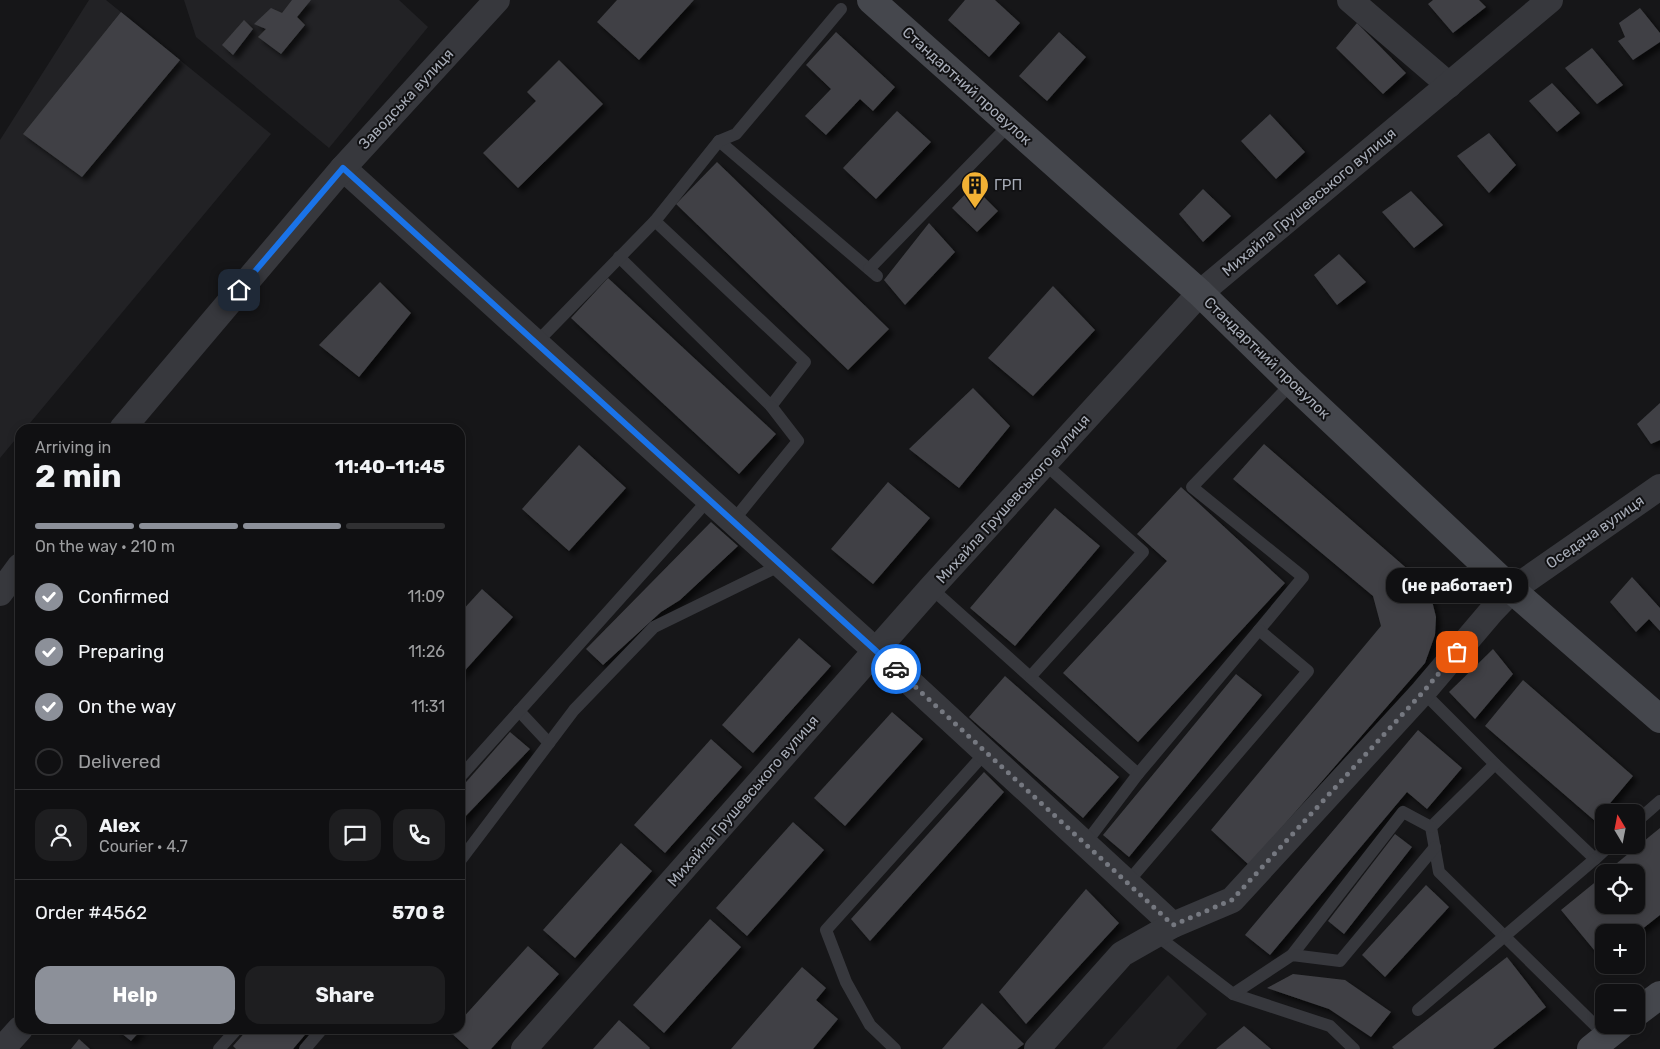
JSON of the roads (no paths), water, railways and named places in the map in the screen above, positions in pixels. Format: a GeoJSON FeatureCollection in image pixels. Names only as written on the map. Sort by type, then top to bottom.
{"type":"FeatureCollection","features":[{"type":"Feature","properties":{"kind":"street","name":"Заводська вулиця"},"geometry":{"type":"LineString","coordinates":[[126,424],[144,400],[343,168],[497,0]]}},
{"type":"Feature","properties":{"kind":"street","name":"Стандартний провулок"},"geometry":{"type":"LineString","coordinates":[[871,0],[1200,293],[1512,590],[1660,719]]}},
{"type":"Feature","properties":{"kind":"street"},"geometry":{"type":"LineString","coordinates":[[1350,0],[1449,85]]}},
{"type":"Feature","properties":{"kind":"street","name":"Михайла Грушевського вулиця"},"geometry":{"type":"LineString","coordinates":[[524,1049],[931,588],[1200,293],[1550,0]]}},
{"type":"Feature","properties":{"kind":"street"},"geometry":{"type":"LineString","coordinates":[[343,168],[986,752],[1127,883],[1164,930]]}},
{"type":"Feature","properties":{"kind":"street","name":"Оседача вулиця"},"geometry":{"type":"LineString","coordinates":[[1037,1049],[1122,954],[1164,930],[1232,900],[1423,692],[1490,612],[1512,590],[1660,487]]}},
{"type":"Feature","properties":{"kind":"street"},"geometry":{"type":"LineString","coordinates":[[0,593],[15,573]]}},
{"type":"Feature","properties":{"kind":"street"},"geometry":{"type":"LineString","coordinates":[[1645,1006],[1660,995]]}},
{"type":"Feature","properties":{"kind":"street"},"geometry":{"type":"LineString","coordinates":[[2,1049],[15,1034]]}},
{"type":"Feature","properties":{"kind":"lane"},"geometry":{"type":"LineString","coordinates":[[536,343],[655,221],[719,141],[736,134],[841,9]]}},
{"type":"Feature","properties":{"kind":"lane"},"geometry":{"type":"LineString","coordinates":[[719,141],[873,272],[1010,124]]}},
{"type":"Feature","properties":{"kind":"lane"},"geometry":{"type":"LineString","coordinates":[[655,221],[804,362],[770,406]]}},
{"type":"Feature","properties":{"kind":"lane"},"geometry":{"type":"LineString","coordinates":[[619,257],[770,406],[798,441],[733,521]]}},
{"type":"Feature","properties":{"kind":"lane"},"geometry":{"type":"LineString","coordinates":[[1085,844],[1138,774],[1302,577],[1192,487],[1292,382]]}},
{"type":"Feature","properties":{"kind":"lane"},"geometry":{"type":"LineString","coordinates":[[1030,676],[1143,552],[1045,464]]}},
{"type":"Feature","properties":{"kind":"lane"},"geometry":{"type":"LineString","coordinates":[[465,772],[709,499]]}},
{"type":"Feature","properties":{"kind":"lane"},"geometry":{"type":"LineString","coordinates":[[465,854],[574,710],[654,627],[781,565]]}},
{"type":"Feature","properties":{"kind":"lane"},"geometry":{"type":"LineString","coordinates":[[931,588],[1138,774]]}},
{"type":"Feature","properties":{"kind":"lane"},"geometry":{"type":"LineString","coordinates":[[1127,883],[1308,671],[1259,630]]}},
{"type":"Feature","properties":{"kind":"lane"},"geometry":{"type":"LineString","coordinates":[[1423,692],[1495,764],[1595,859]]}},
{"type":"Feature","properties":{"kind":"lane"},"geometry":{"type":"LineString","coordinates":[[519,711],[549,743]]}},
{"type":"Feature","properties":{"kind":"lane"},"geometry":{"type":"LineString","coordinates":[[895,1049],[870,1025],[846,982],[826,930],[986,752]]}},
{"type":"Feature","properties":{"kind":"lane"},"geometry":{"type":"LineString","coordinates":[[1431,827],[1495,764]]}},
{"type":"Feature","properties":{"kind":"lane"},"geometry":{"type":"LineString","coordinates":[[1645,814],[1660,801]]}},
{"type":"Feature","properties":{"kind":"lane"},"geometry":{"type":"LineString","coordinates":[[1233,994],[1292,955],[1403,812],[1431,827]]}},
{"type":"Feature","properties":{"kind":"lane"},"geometry":{"type":"LineString","coordinates":[[1431,827],[1439,872],[1606,1037]]}},
{"type":"Feature","properties":{"kind":"lane"},"geometry":{"type":"LineString","coordinates":[[1292,955],[1340,961],[1435,847]]}},
{"type":"Feature","properties":{"kind":"lane"},"geometry":{"type":"LineString","coordinates":[[1418,1010],[1600,854]]}},
{"type":"Feature","properties":{"kind":"lane"},"geometry":{"type":"LineString","coordinates":[[1164,930],[1233,994],[1330,1026],[1354,1049]]}},
{"type":"Feature","properties":{"kind":"lane"},"geometry":{"type":"LineString","coordinates":[[219,1049],[232,1034]]}},
{"type":"Feature","properties":{"kind":"lane"},"geometry":{"type":"LineString","coordinates":[[305,1049],[318,1034]]}},
{"type":"Feature","properties":{"kind":"place","name":"ГРП"},"geometry":{"type":"Point","coordinates":[975,209]}},
{"type":"Feature","properties":{"kind":"place","name":"(не работает)"},"geometry":{"type":"Point","coordinates":[1457,652]}}]}
